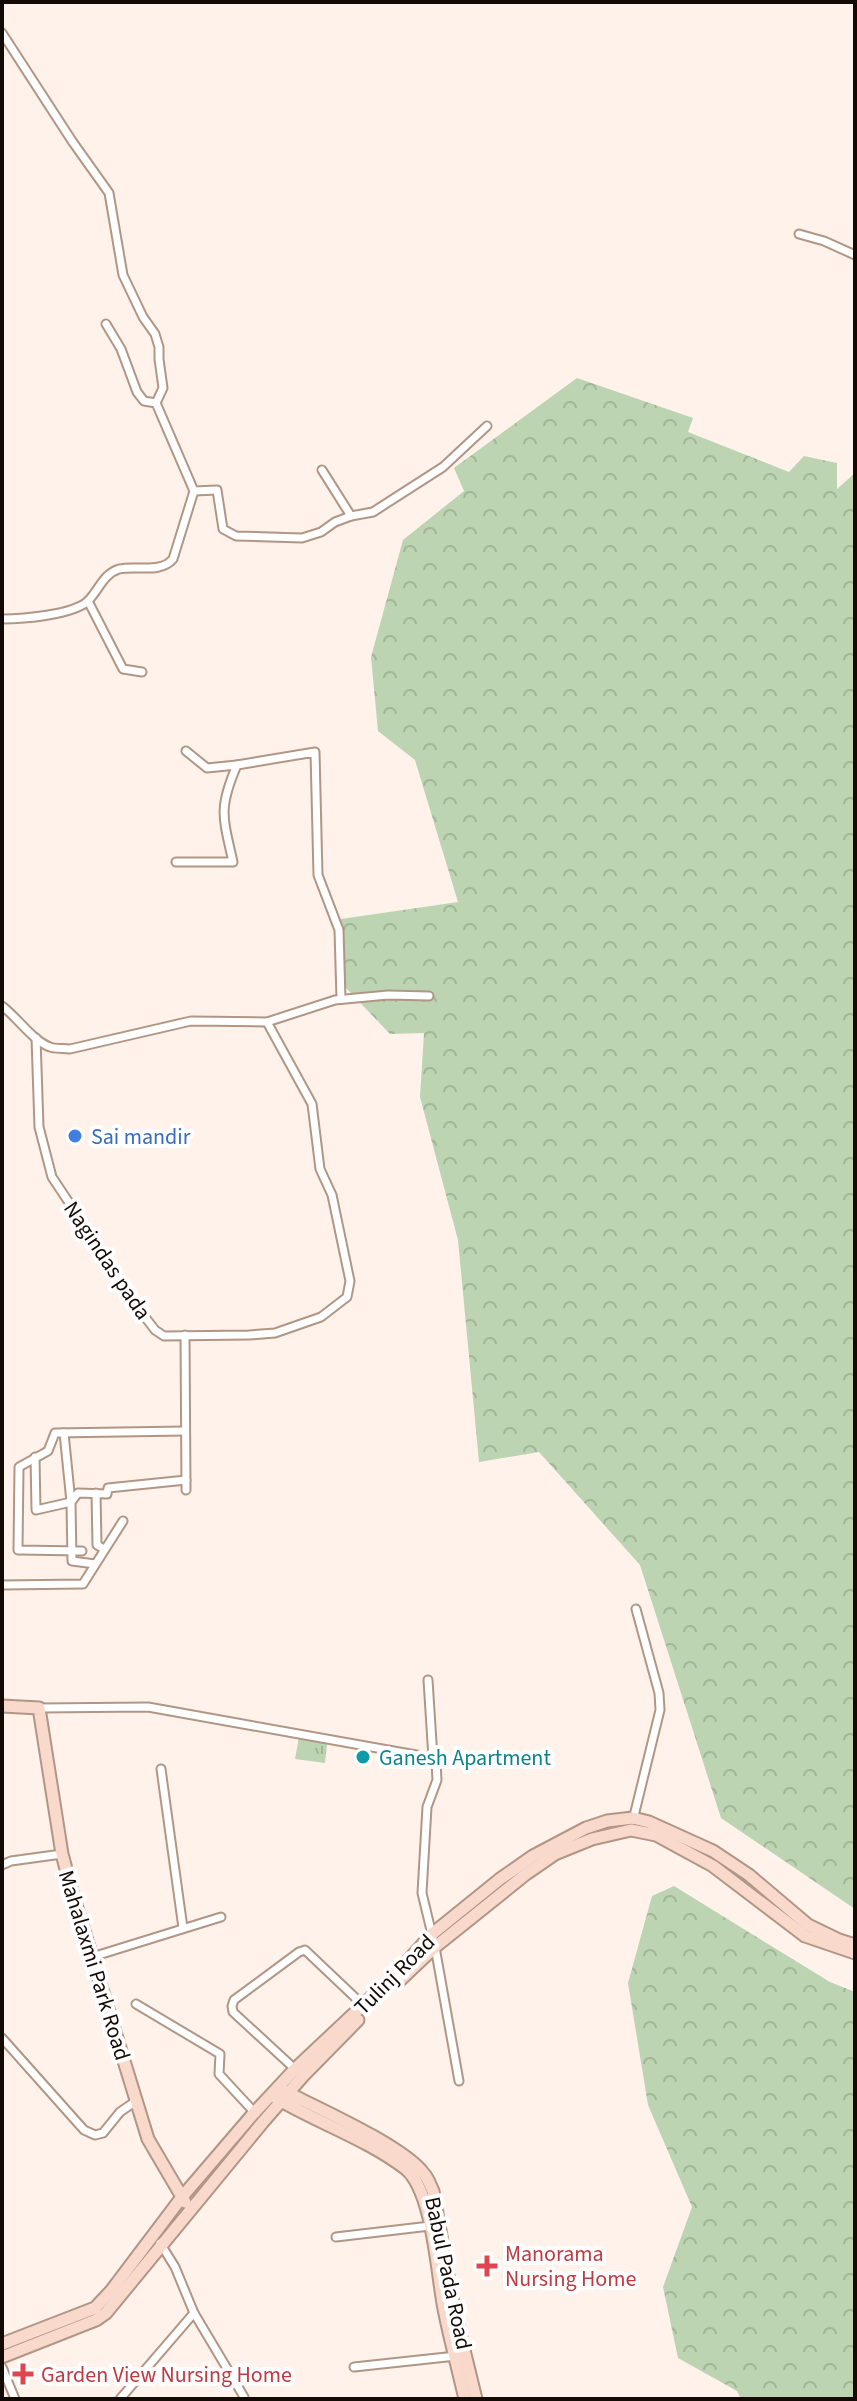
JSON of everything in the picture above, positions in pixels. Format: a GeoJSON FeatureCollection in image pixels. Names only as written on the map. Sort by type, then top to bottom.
{"type":"FeatureCollection","features":[{"type":"Feature","properties":{"kind":"main road"},"geometry":{"type":"LineString","coordinates":[[2,1706],[39,1708]]}},
{"type":"Feature","properties":{"kind":"main road","name":"Mahalaxmi Park Road"},"geometry":{"type":"LineString","coordinates":[[39,1708],[62,1854],[92,1957],[148,2139],[189,2209]]}},
{"type":"Feature","properties":{"kind":"main road"},"geometry":{"type":"LineString","coordinates":[[632,1824],[649,1822],[713,1851],[749,1875],[808,1925],[855,1945]]}},
{"type":"Feature","properties":{"kind":"main road","name":"Tulinj Road"},"geometry":{"type":"LineString","coordinates":[[2,2344],[95,2308],[182,2197],[363,2005],[434,1940],[555,1854],[632,1824]]}},
{"type":"Feature","properties":{"kind":"main road"},"geometry":{"type":"LineString","coordinates":[[632,1824],[713,1866],[805,1936],[855,1953]]}},
{"type":"Feature","properties":{"kind":"main road","name":"Tulinj Road"},"geometry":{"type":"LineString","coordinates":[[299,2073],[434,1940]]}},
{"type":"Feature","properties":{"kind":"main road","name":"Babul Pada Road"},"geometry":{"type":"LineString","coordinates":[[280,2094],[373,2149],[416,2180],[423,2194],[476,2399]]}},
{"type":"Feature","properties":{"kind":"main road","name":"Babul Pada Road"},"geometry":{"type":"LineString","coordinates":[[280,2094],[378,2140],[412,2161],[425,2174],[433,2191],[444,2312],[465,2399]]}},
{"type":"Feature","properties":{"kind":"main road","name":"Tulinj Road"},"geometry":{"type":"LineString","coordinates":[[2,2357],[96,2320],[114,2305],[163,2246],[258,2117]]}},
{"type":"Feature","properties":{"kind":"street"},"geometry":{"type":"LineString","coordinates":[[2,33],[109,193],[123,275],[159,347],[163,388],[156,403],[194,491],[169,564],[160,568],[115,570],[88,601],[74,608],[21,619],[2,619]]}},
{"type":"Feature","properties":{"kind":"street"},"geometry":{"type":"LineString","coordinates":[[799,234],[855,255]]}},
{"type":"Feature","properties":{"kind":"street"},"geometry":{"type":"LineString","coordinates":[[106,324],[123,354],[137,392],[144,401],[156,403]]}},
{"type":"Feature","properties":{"kind":"street"},"geometry":{"type":"LineString","coordinates":[[194,491],[217,490],[223,529],[236,536],[302,538],[351,516],[373,512],[402,495],[443,467],[487,426]]}},
{"type":"Feature","properties":{"kind":"street"},"geometry":{"type":"LineString","coordinates":[[322,470],[351,516]]}},
{"type":"Feature","properties":{"kind":"street"},"geometry":{"type":"LineString","coordinates":[[88,601],[123,669],[142,672]]}},
{"type":"Feature","properties":{"kind":"street"},"geometry":{"type":"LineString","coordinates":[[186,751],[207,768],[315,752],[318,875],[339,930],[341,999]]}},
{"type":"Feature","properties":{"kind":"street"},"geometry":{"type":"LineString","coordinates":[[176,862],[233,862],[223,815],[226,791],[237,765]]}},
{"type":"Feature","properties":{"kind":"street"},"geometry":{"type":"LineString","coordinates":[[2,1006],[50,1047],[70,1049],[191,1021],[267,1022],[341,999],[429,996]]}},
{"type":"Feature","properties":{"kind":"street","name":"Nagindas pada"},"geometry":{"type":"LineString","coordinates":[[36,1038],[39,1127],[52,1177],[155,1330],[164,1336],[249,1335],[275,1333],[321,1317],[347,1297],[350,1281],[332,1195],[320,1169],[312,1104],[267,1022]]}},
{"type":"Feature","properties":{"kind":"street"},"geometry":{"type":"LineString","coordinates":[[185,1335],[186,1490]]}},
{"type":"Feature","properties":{"kind":"street"},"geometry":{"type":"LineString","coordinates":[[82,1551],[18,1550],[19,1467],[48,1451],[55,1433],[185,1431]]}},
{"type":"Feature","properties":{"kind":"street"},"geometry":{"type":"LineString","coordinates":[[64,1433],[71,1502],[72,1561],[95,1564]]}},
{"type":"Feature","properties":{"kind":"street"},"geometry":{"type":"LineString","coordinates":[[35,1457],[36,1510],[71,1502],[78,1493],[107,1494],[108,1488],[186,1480]]}},
{"type":"Feature","properties":{"kind":"street"},"geometry":{"type":"LineString","coordinates":[[96,1493],[97,1545],[104,1549]]}},
{"type":"Feature","properties":{"kind":"street"},"geometry":{"type":"LineString","coordinates":[[2,1585],[83,1584],[123,1521]]}},
{"type":"Feature","properties":{"kind":"street"},"geometry":{"type":"LineString","coordinates":[[632,1824],[660,1710],[659,1693],[636,1609]]}},
{"type":"Feature","properties":{"kind":"street"},"geometry":{"type":"LineString","coordinates":[[428,1680],[437,1780],[427,1807],[421,1884],[459,2081]]}},
{"type":"Feature","properties":{"kind":"street"},"geometry":{"type":"LineString","coordinates":[[39,1708],[148,1707],[433,1758]]}},
{"type":"Feature","properties":{"kind":"street"},"geometry":{"type":"LineString","coordinates":[[161,1769],[183,1928]]}},
{"type":"Feature","properties":{"kind":"street"},"geometry":{"type":"LineString","coordinates":[[2,1865],[62,1854]]}},
{"type":"Feature","properties":{"kind":"street"},"geometry":{"type":"LineString","coordinates":[[92,1957],[221,1917]]}},
{"type":"Feature","properties":{"kind":"street"},"geometry":{"type":"LineString","coordinates":[[299,2073],[233,2012],[234,2000],[305,1950],[363,2005]]}},
{"type":"Feature","properties":{"kind":"street"},"geometry":{"type":"LineString","coordinates":[[136,2004],[220,2054],[219,2074],[258,2117]]}},
{"type":"Feature","properties":{"kind":"street"},"geometry":{"type":"LineString","coordinates":[[2,2038],[90,2134],[103,2133],[120,2112],[136,2101]]}},
{"type":"Feature","properties":{"kind":"street"},"geometry":{"type":"LineString","coordinates":[[336,2237],[430,2226]]}},
{"type":"Feature","properties":{"kind":"street"},"geometry":{"type":"LineString","coordinates":[[153,2236],[175,2267],[194,2313],[244,2397]]}},
{"type":"Feature","properties":{"kind":"street"},"geometry":{"type":"LineString","coordinates":[[120,2399],[194,2313]]}},
{"type":"Feature","properties":{"kind":"street"},"geometry":{"type":"LineString","coordinates":[[354,2367],[456,2356]]}},
{"type":"Feature","properties":{"kind":"street"},"geometry":{"type":"LineString","coordinates":[[2,2367],[15,2399]]}},
{"type":"Feature","properties":{"kind":"green space"},"geometry":{"type":"Polygon","coordinates":[[[577,378],[693,418],[688,432],[789,472],[804,456],[837,463],[837,489],[855,473],[855,1909],[721,1818],[640,1565],[539,1452],[479,1462],[458,1240],[420,1097],[424,1033],[390,1034],[346,988],[341,919],[458,902],[415,760],[378,731],[371,657],[403,540],[464,491],[454,468],[577,378]]]}},
{"type":"Feature","properties":{"kind":"green space"},"geometry":{"type":"Polygon","coordinates":[[[299,1737],[327,1744],[325,1763],[295,1759],[299,1737]]]}},
{"type":"Feature","properties":{"kind":"green space"},"geometry":{"type":"Polygon","coordinates":[[[674,1886],[830,1982],[855,1992],[855,2399],[741,2399],[737,2391],[678,2358],[663,2287],[692,2207],[648,2105],[628,1983],[652,1896],[674,1886]]]}},
{"type":"Feature","properties":{"kind":"place","name":"Sai mandir"},"geometry":{"type":"Point","coordinates":[75,1136]}},
{"type":"Feature","properties":{"kind":"place","name":"Ganesh Apartment"},"geometry":{"type":"Point","coordinates":[363,1757]}},
{"type":"Feature","properties":{"kind":"place","name":"Manorama Nursing Home"},"geometry":{"type":"Point","coordinates":[487,2266]}},
{"type":"Feature","properties":{"kind":"place","name":"Garden View Nursing Home"},"geometry":{"type":"Point","coordinates":[23,2374]}}]}
